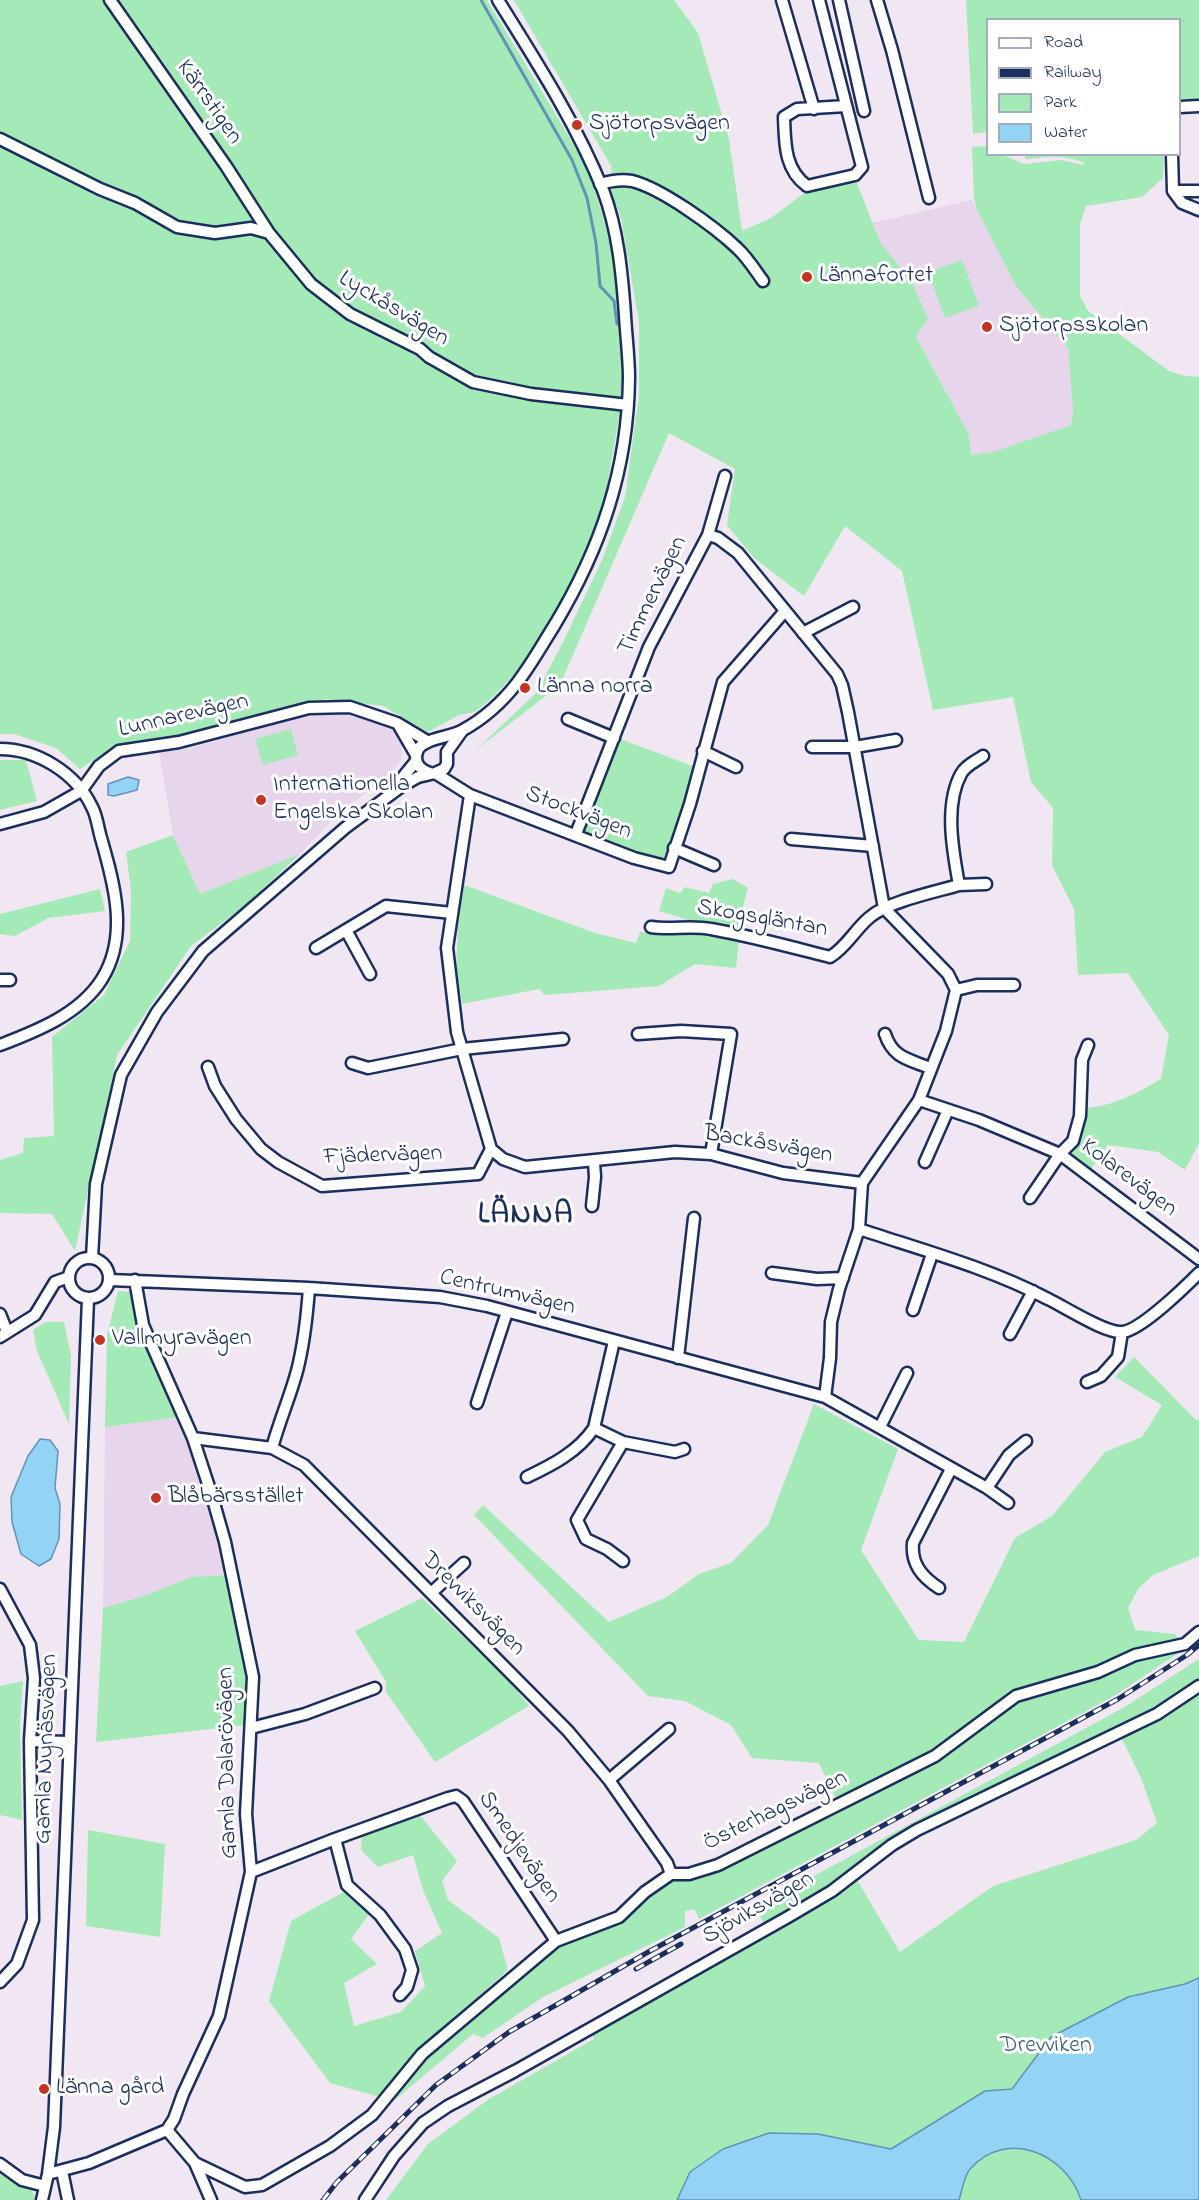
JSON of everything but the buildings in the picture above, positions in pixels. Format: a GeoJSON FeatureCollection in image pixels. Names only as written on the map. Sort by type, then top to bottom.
{"type":"FeatureCollection","features":[{"type":"Feature","properties":{"kind":"street","name":"Kärrstigen"},"geometry":{"type":"LineString","coordinates":[[110,0],[226,166],[269,233]]}},
{"type":"Feature","properties":{"kind":"street"},"geometry":{"type":"LineString","coordinates":[[384,798],[416,758],[418,749],[431,741],[462,731],[487,714],[517,683],[567,604],[591,559],[618,477],[628,405],[629,376],[622,272],[613,225],[600,183],[561,104],[498,0]]}},
{"type":"Feature","properties":{"kind":"street"},"geometry":{"type":"LineString","coordinates":[[782,0],[814,109]]}},
{"type":"Feature","properties":{"kind":"street"},"geometry":{"type":"LineString","coordinates":[[819,0],[862,167],[855,175],[807,186],[796,178],[786,152],[784,117],[798,109],[846,106]]}},
{"type":"Feature","properties":{"kind":"street"},"geometry":{"type":"LineString","coordinates":[[839,0],[864,111]]}},
{"type":"Feature","properties":{"kind":"street"},"geometry":{"type":"LineString","coordinates":[[877,0],[892,50],[929,198]]}},
{"type":"Feature","properties":{"kind":"street"},"geometry":{"type":"LineString","coordinates":[[1181,107],[1199,106]]}},
{"type":"Feature","properties":{"kind":"street"},"geometry":{"type":"LineString","coordinates":[[0,139],[100,189],[135,203],[177,227],[215,233],[251,228],[269,233]]}},
{"type":"Feature","properties":{"kind":"street"},"geometry":{"type":"LineString","coordinates":[[1172,156],[1173,191],[1182,203],[1199,210]]}},
{"type":"Feature","properties":{"kind":"street"},"geometry":{"type":"LineString","coordinates":[[600,183],[612,180],[630,181],[680,204],[738,248],[763,281]]}},
{"type":"Feature","properties":{"kind":"street"},"geometry":{"type":"LineString","coordinates":[[1173,191],[1199,191]]}},
{"type":"Feature","properties":{"kind":"street","name":"Lyckåsvägen"},"geometry":{"type":"LineString","coordinates":[[269,233],[311,284],[350,314],[420,349],[429,357],[473,382],[538,395],[628,405]]}},
{"type":"Feature","properties":{"kind":"street"},"geometry":{"type":"LineString","coordinates":[[715,534],[725,476]]}},
{"type":"Feature","properties":{"kind":"street","name":"Timmervägen"},"geometry":{"type":"LineString","coordinates":[[576,834],[649,647],[715,534],[738,553],[830,663],[840,680],[855,747],[884,908]]}},
{"type":"Feature","properties":{"kind":"street"},"geometry":{"type":"LineString","coordinates":[[803,633],[853,607]]}},
{"type":"Feature","properties":{"kind":"street","name":"Stockvägen"},"geometry":{"type":"LineString","coordinates":[[432,773],[470,795],[634,858],[669,867],[690,804],[723,682],[785,611]]}},
{"type":"Feature","properties":{"kind":"street","name":"Lunnarevägen"},"geometry":{"type":"LineString","coordinates":[[0,824],[44,812],[81,790],[99,766],[119,751],[179,742],[309,708],[351,707],[397,723],[431,741]]}},
{"type":"Feature","properties":{"kind":"street"},"geometry":{"type":"LineString","coordinates":[[568,719],[614,738]]}},
{"type":"Feature","properties":{"kind":"street"},"geometry":{"type":"LineString","coordinates":[[397,723],[419,767],[432,773]]}},
{"type":"Feature","properties":{"kind":"street"},"geometry":{"type":"LineString","coordinates":[[92,1258],[96,1184],[120,1075],[157,1012],[203,951],[345,828],[402,786],[444,769],[447,758],[462,731]]}},
{"type":"Feature","properties":{"kind":"street"},"geometry":{"type":"LineString","coordinates":[[812,747],[855,747],[896,740]]}},
{"type":"Feature","properties":{"kind":"street"},"geometry":{"type":"LineString","coordinates":[[431,741],[444,747],[457,786]]}},
{"type":"Feature","properties":{"kind":"street"},"geometry":{"type":"LineString","coordinates":[[0,749],[34,755],[59,768],[81,790],[93,808],[117,901],[117,929],[111,959],[102,980],[79,1005],[37,1031],[0,1045]]}},
{"type":"Feature","properties":{"kind":"street"},"geometry":{"type":"LineString","coordinates":[[703,752],[736,768]]}},
{"type":"Feature","properties":{"kind":"street"},"geometry":{"type":"LineString","coordinates":[[959,885],[950,829],[955,789],[962,772],[983,756]]}},
{"type":"Feature","properties":{"kind":"street"},"geometry":{"type":"LineString","coordinates":[[470,795],[447,948],[457,1032],[492,1149]]}},
{"type":"Feature","properties":{"kind":"street"},"geometry":{"type":"LineString","coordinates":[[791,839],[873,846]]}},
{"type":"Feature","properties":{"kind":"street"},"geometry":{"type":"LineString","coordinates":[[674,848],[714,865]]}},
{"type":"Feature","properties":{"kind":"street"},"geometry":{"type":"LineString","coordinates":[[825,1396],[830,1358],[831,1322],[859,1229],[862,1183],[919,1100],[946,1030],[956,990],[948,974],[884,908],[959,885],[986,884]]}},
{"type":"Feature","properties":{"kind":"street"},"geometry":{"type":"LineString","coordinates":[[316,948],[386,906],[452,913]]}},
{"type":"Feature","properties":{"kind":"street","name":"Skogsgläntan"},"geometry":{"type":"LineString","coordinates":[[651,927],[666,930],[688,926],[711,929],[830,957],[841,950],[870,916],[884,908]]}},
{"type":"Feature","properties":{"kind":"street"},"geometry":{"type":"LineString","coordinates":[[346,930],[370,974]]}},
{"type":"Feature","properties":{"kind":"street"},"geometry":{"type":"LineString","coordinates":[[956,990],[977,985],[1014,985]]}},
{"type":"Feature","properties":{"kind":"street"},"geometry":{"type":"LineString","coordinates":[[638,1034],[681,1031],[731,1034],[711,1154]]}},
{"type":"Feature","properties":{"kind":"street"},"geometry":{"type":"LineString","coordinates":[[885,1034],[889,1046],[897,1054],[930,1068]]}},
{"type":"Feature","properties":{"kind":"street"},"geometry":{"type":"LineString","coordinates":[[352,1063],[368,1068],[462,1049],[563,1039]]}},
{"type":"Feature","properties":{"kind":"street"},"geometry":{"type":"LineString","coordinates":[[1060,1154],[1073,1141],[1080,1116],[1082,1060],[1088,1045]]}},
{"type":"Feature","properties":{"kind":"street","name":"Fjädervägen"},"geometry":{"type":"LineString","coordinates":[[208,1067],[215,1086],[236,1119],[261,1149],[278,1162],[322,1186],[478,1174],[492,1149]]}},
{"type":"Feature","properties":{"kind":"street","name":"Kolarevägen"},"geometry":{"type":"LineString","coordinates":[[919,1100],[979,1120],[1060,1154],[1199,1259]]}},
{"type":"Feature","properties":{"kind":"street"},"geometry":{"type":"LineString","coordinates":[[925,1162],[948,1110]]}},
{"type":"Feature","properties":{"kind":"street","name":"Backåsvägen"},"geometry":{"type":"LineString","coordinates":[[492,1149],[503,1159],[525,1167],[594,1162],[675,1152],[711,1154],[783,1173],[862,1183]]}},
{"type":"Feature","properties":{"kind":"street","name":"Kolarevägen"},"geometry":{"type":"LineString","coordinates":[[1030,1198],[1060,1154]]}},
{"type":"Feature","properties":{"kind":"street"},"geometry":{"type":"LineString","coordinates":[[592,1206],[594,1162]]}},
{"type":"Feature","properties":{"kind":"street"},"geometry":{"type":"LineString","coordinates":[[678,1358],[694,1218]]}},
{"type":"Feature","properties":{"kind":"street"},"geometry":{"type":"LineString","coordinates":[[859,1229],[1033,1291],[1108,1329],[1122,1332],[1137,1327],[1199,1273]]}},
{"type":"Feature","properties":{"kind":"street"},"geometry":{"type":"LineString","coordinates":[[913,1310],[932,1254]]}},
{"type":"Feature","properties":{"kind":"street"},"geometry":{"type":"LineString","coordinates":[[85,1258],[92,1258],[105,1265],[110,1280],[103,1294],[88,1299],[76,1294],[69,1283],[69,1277],[74,1265],[85,1258]]}},
{"type":"Feature","properties":{"kind":"street"},"geometry":{"type":"LineString","coordinates":[[772,1273],[818,1279],[843,1278]]}},
{"type":"Feature","properties":{"kind":"street"},"geometry":{"type":"LineString","coordinates":[[0,1314],[4,1334],[35,1315],[55,1282],[69,1277]]}},
{"type":"Feature","properties":{"kind":"street","name":"Centrumvägen"},"geometry":{"type":"LineString","coordinates":[[110,1280],[309,1288],[440,1297],[487,1306],[825,1396],[987,1488],[1008,1503]]}},
{"type":"Feature","properties":{"kind":"street","name":"Gamla Dalarövägen"},"geometry":{"type":"LineString","coordinates":[[135,1280],[143,1325],[193,1438],[225,1542],[253,1677],[246,1814],[251,1872],[219,2016],[174,2119],[167,2130]]}},
{"type":"Feature","properties":{"kind":"street"},"geometry":{"type":"LineString","coordinates":[[272,1448],[282,1410],[296,1372],[305,1332],[309,1288]]}},
{"type":"Feature","properties":{"kind":"street"},"geometry":{"type":"LineString","coordinates":[[1010,1334],[1033,1291]]}},
{"type":"Feature","properties":{"kind":"street","name":"Gamla Nynäsvägen"},"geometry":{"type":"LineString","coordinates":[[42,2200],[48,2174],[55,2115],[88,1299]]}},
{"type":"Feature","properties":{"kind":"street"},"geometry":{"type":"LineString","coordinates":[[477,1403],[507,1312]]}},
{"type":"Feature","properties":{"kind":"street"},"geometry":{"type":"LineString","coordinates":[[1087,1382],[1101,1376],[1118,1356],[1122,1332]]}},
{"type":"Feature","properties":{"kind":"street"},"geometry":{"type":"LineString","coordinates":[[527,1477],[548,1468],[585,1442],[594,1428],[614,1341]]}},
{"type":"Feature","properties":{"kind":"street"},"geometry":{"type":"LineString","coordinates":[[880,1427],[908,1373]]}},
{"type":"Feature","properties":{"kind":"street"},"geometry":{"type":"LineString","coordinates":[[594,1428],[622,1442],[675,1452],[684,1449]]}},
{"type":"Feature","properties":{"kind":"street","name":"Drevviksvägen"},"geometry":{"type":"LineString","coordinates":[[193,1438],[272,1448],[304,1465],[568,1731],[609,1780],[667,1863],[671,1874]]}},
{"type":"Feature","properties":{"kind":"street"},"geometry":{"type":"LineString","coordinates":[[987,1488],[1009,1455],[1026,1441]]}},
{"type":"Feature","properties":{"kind":"street"},"geometry":{"type":"LineString","coordinates":[[622,1442],[577,1520],[586,1539],[607,1549],[624,1561]]}},
{"type":"Feature","properties":{"kind":"street"},"geometry":{"type":"LineString","coordinates":[[939,1588],[923,1577],[911,1555],[913,1543],[951,1469]]}},
{"type":"Feature","properties":{"kind":"street"},"geometry":{"type":"LineString","coordinates":[[431,1593],[464,1563]]}},
{"type":"Feature","properties":{"kind":"street"},"geometry":{"type":"LineString","coordinates":[[0,1589],[26,1635],[33,1658],[34,1678],[30,1741],[33,1920],[17,1964],[0,1982]]}},
{"type":"Feature","properties":{"kind":"street","name":"Österhagsvägen"},"geometry":{"type":"LineString","coordinates":[[195,2163],[245,2187],[262,2185],[330,2146],[372,2115],[422,2054],[556,1941],[619,1917],[645,1892],[671,1874],[689,1874],[718,1865],[935,1756],[1016,1696],[1098,1672],[1135,1655],[1185,1644],[1199,1632]]}},
{"type":"Feature","properties":{"kind":"street","name":"Sjöviksvägen"},"geometry":{"type":"LineString","coordinates":[[365,2200],[394,2156],[423,2123],[448,2106],[515,2071],[815,1902],[916,1830],[1157,1714],[1199,1686]]}},
{"type":"Feature","properties":{"kind":"street"},"geometry":{"type":"LineString","coordinates":[[251,1728],[304,1714],[375,1688]]}},
{"type":"Feature","properties":{"kind":"street"},"geometry":{"type":"LineString","coordinates":[[609,1780],[669,1730]]}},
{"type":"Feature","properties":{"kind":"street"},"geometry":{"type":"LineString","coordinates":[[30,1741],[70,1742]]}},
{"type":"Feature","properties":{"kind":"street","name":"Smedjevägen"},"geometry":{"type":"LineString","coordinates":[[251,1872],[456,1796],[463,1801],[556,1941]]}},
{"type":"Feature","properties":{"kind":"street"},"geometry":{"type":"LineString","coordinates":[[335,1839],[347,1885],[380,1915],[405,1949],[412,1970],[407,1987],[400,1995]]}},
{"type":"Feature","properties":{"kind":"street"},"geometry":{"type":"LineString","coordinates":[[48,2174],[89,2163],[167,2130],[195,2163],[211,2200]]}},
{"type":"Feature","properties":{"kind":"street"},"geometry":{"type":"LineString","coordinates":[[0,2164],[22,2180],[45,2186]]}},
{"type":"Feature","properties":{"kind":"street"},"geometry":{"type":"LineString","coordinates":[[62,2171],[68,2200]]}},
{"type":"Feature","properties":{"kind":"shaded area","name":"Sjötorpsskolan"},"geometry":{"type":"Polygon","coordinates":[[[972,200],[1016,286],[1068,348],[1073,412],[1071,425],[993,452],[970,456],[969,435],[916,335],[911,280],[880,242],[872,223],[972,200]]]}},
{"type":"Feature","properties":{"kind":"shaded area","name":"Internationella Engelska Skolan"},"geometry":{"type":"Polygon","coordinates":[[[309,715],[348,715],[393,726],[402,744],[401,760],[387,779],[343,809],[300,854],[200,894],[173,835],[159,753],[187,749],[309,715]]]}},
{"type":"Feature","properties":{"kind":"shaded area","name":"Blåbärsstället"},"geometry":{"type":"Polygon","coordinates":[[[181,1417],[193,1444],[227,1575],[191,1577],[147,1595],[103,1608],[105,1427],[181,1417]]]}},
{"type":"Feature","properties":{"kind":"green space"},"geometry":{"type":"Polygon","coordinates":[[[0,0],[487,0],[580,155],[592,182],[604,219],[614,265],[618,293],[622,380],[619,417],[604,504],[582,564],[565,598],[519,669],[495,695],[475,712],[459,715],[428,732],[383,706],[326,699],[184,734],[118,744],[80,769],[56,748],[14,734],[0,734],[0,0]]]}},
{"type":"Feature","properties":{"kind":"green space"},"geometry":{"type":"Polygon","coordinates":[[[514,0],[674,0],[698,33],[729,139],[742,231],[771,218],[807,191],[857,183],[880,242],[911,280],[928,319],[916,336],[969,435],[971,455],[993,452],[1071,425],[1073,412],[1068,348],[1016,286],[977,210],[974,198],[972,147],[986,146],[986,156],[1005,156],[1024,164],[1061,160],[1084,165],[1083,162],[1066,158],[1025,159],[1025,156],[1164,156],[1163,178],[1142,197],[1086,206],[1080,224],[1080,296],[1088,311],[1169,371],[1199,377],[1199,1143],[1185,1170],[1158,1152],[1108,1145],[1089,1172],[1070,1157],[1081,1135],[1087,1108],[1097,1107],[1134,1094],[1161,1079],[1169,1035],[1128,973],[1078,975],[1074,909],[1052,865],[1053,808],[1031,782],[1013,697],[933,710],[902,571],[845,526],[804,596],[754,558],[727,525],[735,469],[669,433],[560,685],[477,749],[537,692],[602,560],[625,497],[639,395],[639,322],[621,218],[612,194],[611,166],[514,0]]]}},
{"type":"Feature","properties":{"kind":"green space"},"geometry":{"type":"Polygon","coordinates":[[[966,0],[1199,0],[1199,99],[1181,99],[1181,18],[986,18],[986,132],[973,134],[966,0]]]}},
{"type":"Feature","properties":{"kind":"green space"},"geometry":{"type":"Polygon","coordinates":[[[962,260],[979,306],[945,318],[928,272],[962,260]]]}},
{"type":"Feature","properties":{"kind":"green space"},"geometry":{"type":"Polygon","coordinates":[[[291,729],[298,755],[263,765],[255,739],[291,729]]]}},
{"type":"Feature","properties":{"kind":"green space"},"geometry":{"type":"Polygon","coordinates":[[[618,738],[695,767],[668,856],[651,861],[580,833],[618,738]]]}},
{"type":"Feature","properties":{"kind":"green space"},"geometry":{"type":"Polygon","coordinates":[[[0,760],[26,760],[37,801],[0,810],[0,760]]]}},
{"type":"Feature","properties":{"kind":"green space"},"geometry":{"type":"Polygon","coordinates":[[[173,835],[200,894],[300,854],[243,907],[191,946],[117,1055],[75,1251],[52,1214],[0,1213],[0,1160],[23,1153],[24,1138],[54,1136],[52,1037],[104,995],[130,941],[131,890],[126,852],[173,835]]]}},
{"type":"Feature","properties":{"kind":"green space"},"geometry":{"type":"Polygon","coordinates":[[[733,879],[748,888],[737,929],[695,922],[659,911],[666,888],[680,893],[685,887],[709,893],[713,884],[733,879]]]}},
{"type":"Feature","properties":{"kind":"green space"},"geometry":{"type":"Polygon","coordinates":[[[464,885],[595,933],[636,943],[640,932],[703,935],[739,941],[736,968],[695,964],[659,986],[545,995],[539,989],[462,1004],[456,968],[458,927],[464,885]]]}},
{"type":"Feature","properties":{"kind":"green space"},"geometry":{"type":"Polygon","coordinates":[[[100,889],[105,911],[48,918],[15,936],[0,934],[0,914],[100,889]]]}},
{"type":"Feature","properties":{"kind":"green space"},"geometry":{"type":"Polygon","coordinates":[[[118,1291],[131,1292],[138,1325],[181,1417],[105,1427],[107,1335],[118,1291]]]}},
{"type":"Feature","properties":{"kind":"green space"},"geometry":{"type":"Polygon","coordinates":[[[45,1322],[64,1322],[71,1356],[69,1424],[37,1351],[33,1330],[45,1322]]]}},
{"type":"Feature","properties":{"kind":"green space"},"geometry":{"type":"Polygon","coordinates":[[[1134,1357],[1196,1420],[1199,1419],[1199,1556],[1153,1575],[1138,1589],[1128,1608],[1135,1630],[1175,1634],[1186,1648],[1114,1696],[699,1919],[694,1909],[685,1911],[685,1927],[543,1997],[483,2038],[473,2034],[395,2100],[399,2091],[426,2060],[561,1945],[623,1919],[666,1883],[682,1878],[704,1877],[726,1868],[848,1808],[834,1795],[819,1763],[752,1758],[731,1725],[685,1701],[648,1696],[474,1515],[483,1505],[609,1622],[667,1597],[699,1574],[731,1563],[768,1525],[814,1404],[898,1449],[861,1550],[919,1640],[964,1642],[1015,1538],[1052,1516],[1105,1452],[1142,1437],[1162,1405],[1115,1377],[1134,1357]]]}},
{"type":"Feature","properties":{"kind":"green space"},"geometry":{"type":"Polygon","coordinates":[[[227,1575],[247,1677],[246,1725],[96,1742],[103,1608],[147,1595],[191,1577],[227,1575]]]}},
{"type":"Feature","properties":{"kind":"green space"},"geometry":{"type":"Polygon","coordinates":[[[422,1598],[509,1680],[529,1706],[435,1762],[386,1692],[386,1682],[355,1631],[422,1598]]]}},
{"type":"Feature","properties":{"kind":"green space"},"geometry":{"type":"Polygon","coordinates":[[[1199,1659],[1199,1683],[1156,1711],[916,1828],[852,1874],[766,1927],[755,1908],[1123,1708],[1199,1659]]]}},
{"type":"Feature","properties":{"kind":"green space"},"geometry":{"type":"Polygon","coordinates":[[[23,1681],[20,1726],[22,1820],[0,1815],[0,1686],[23,1681]]]}},
{"type":"Feature","properties":{"kind":"green space","name":"Drevviken"},"geometry":{"type":"Polygon","coordinates":[[[1199,1690],[1199,2200],[386,2200],[428,2144],[489,2099],[594,2039],[592,2033],[857,1880],[900,1952],[993,1886],[1136,1840],[1157,1823],[1141,1778],[1121,1737],[1160,1716],[1199,1690]]]}},
{"type":"Feature","properties":{"kind":"green space"},"geometry":{"type":"Polygon","coordinates":[[[418,1813],[457,1861],[442,1881],[448,1900],[499,1938],[508,1970],[431,2038],[380,2097],[330,2083],[269,2001],[291,1921],[344,1892],[369,1914],[351,1939],[377,1964],[344,1983],[354,2026],[401,2012],[425,1986],[415,1951],[442,1933],[423,1890],[413,1855],[378,1867],[361,1850],[362,1834],[418,1813]]]}},
{"type":"Feature","properties":{"kind":"green space"},"geometry":{"type":"Polygon","coordinates":[[[88,1830],[165,1844],[160,1937],[86,1926],[88,1830]]]}},
{"type":"Feature","properties":{"kind":"green space"},"geometry":{"type":"Polygon","coordinates":[[[0,2169],[31,2190],[35,2196],[34,2200],[0,2200],[0,2169]]]}},
{"type":"Feature","properties":{"kind":"water"},"geometry":{"type":"Polygon","coordinates":[[[128,777],[139,780],[137,790],[114,796],[108,795],[108,784],[128,777]]]}},
{"type":"Feature","properties":{"kind":"water"},"geometry":{"type":"Polygon","coordinates":[[[40,1439],[50,1440],[58,1451],[55,1488],[60,1504],[59,1539],[51,1559],[39,1566],[21,1554],[12,1522],[11,1497],[28,1456],[40,1439]]]}},
{"type":"Feature","properties":{"kind":"water","name":"Drevviken"},"geometry":{"type":"Polygon","coordinates":[[[1199,1978],[1199,2200],[1081,2200],[1073,2183],[1049,2159],[1017,2148],[1000,2150],[984,2157],[970,2169],[959,2200],[677,2200],[690,2172],[723,2149],[769,2133],[818,2134],[891,2149],[985,2091],[1012,2089],[1051,2037],[1128,1997],[1185,1984],[1199,1978]]]}},
{"type":"Feature","properties":{"kind":"waterway"},"geometry":{"type":"LineString","coordinates":[[481,0],[572,160],[587,198],[596,243],[600,286],[614,301],[617,324]]}},
{"type":"Feature","properties":{"kind":"railway"},"geometry":{"type":"LineString","coordinates":[[323,2200],[337,2182],[436,2085],[509,2032],[650,1951],[1118,1699],[1199,1645]]}},
{"type":"Feature","properties":{"kind":"railway"},"geometry":{"type":"LineString","coordinates":[[636,1969],[681,1944]]}},
{"type":"Feature","properties":{"kind":"place","name":"Sjötorpsvägen"},"geometry":{"type":"Point","coordinates":[577,125]}},
{"type":"Feature","properties":{"kind":"place","name":"Lännafortet"},"geometry":{"type":"Point","coordinates":[807,277]}},
{"type":"Feature","properties":{"kind":"place","name":"Sjötorpsskolan"},"geometry":{"type":"Point","coordinates":[987,327]}},
{"type":"Feature","properties":{"kind":"place","name":"Länna norra"},"geometry":{"type":"Point","coordinates":[525,688]}},
{"type":"Feature","properties":{"kind":"place","name":"Internationella Engelska Skolan"},"geometry":{"type":"Point","coordinates":[261,800]}},
{"type":"Feature","properties":{"kind":"place","name":"Vallmyravägen"},"geometry":{"type":"Point","coordinates":[100,1340]}},
{"type":"Feature","properties":{"kind":"place","name":"Blåbärsstället"},"geometry":{"type":"Point","coordinates":[156,1498]}},
{"type":"Feature","properties":{"kind":"place","name":"Länna gård"},"geometry":{"type":"Point","coordinates":[44,2089]}},
{"type":"Feature","properties":{"kind":"district","name":"LÄNNA"},"geometry":{"type":"Point","coordinates":[526,1217]}}]}
